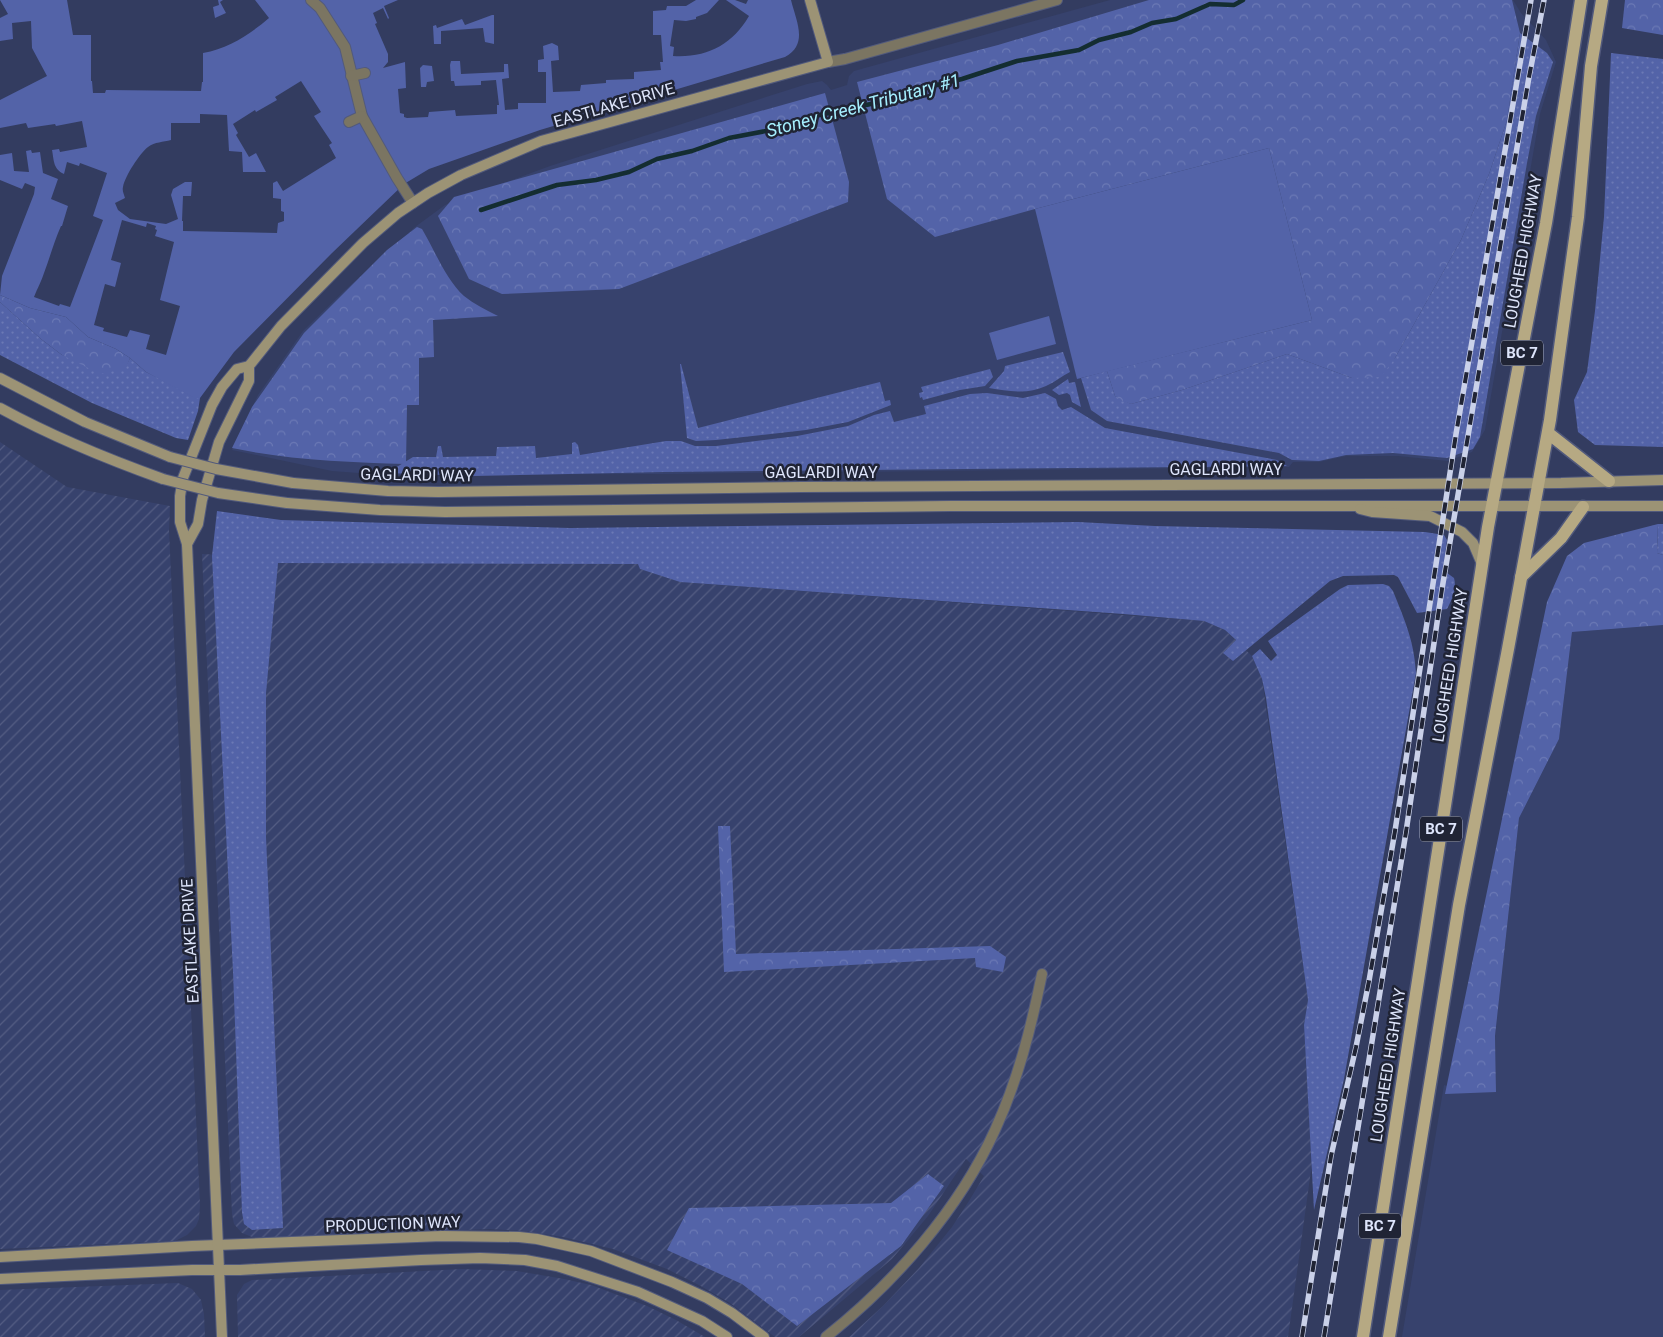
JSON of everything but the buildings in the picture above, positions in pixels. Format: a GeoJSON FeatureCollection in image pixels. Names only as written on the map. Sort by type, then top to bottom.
{"type":"FeatureCollection","features":[{"type":"Feature","properties":{"kind":"main road"},"geometry":{"type":"LineString","coordinates":[[810,0],[828,62]]}},
{"type":"Feature","properties":{"kind":"main road","name":"LOUGHEED HIGHWAY"},"geometry":{"type":"LineString","coordinates":[[1363,1337],[1491,506],[1546,223],[1581,0]]}},
{"type":"Feature","properties":{"kind":"main road","name":"BC 7"},"geometry":{"type":"LineString","coordinates":[[1389,1337],[1459,905],[1548,433],[1578,217],[1591,66],[1602,0]]}},
{"type":"Feature","properties":{"kind":"main road","name":"EASTLAKE DRIVE"},"geometry":{"type":"LineString","coordinates":[[187,544],[198,524],[209,474],[219,442],[248,381],[249,366],[281,326],[363,243],[413,203],[460,175],[541,141],[828,62]]}},
{"type":"Feature","properties":{"kind":"main road","name":"EASTLAKE DRIVE"},"geometry":{"type":"LineString","coordinates":[[222,1337],[187,544],[180,522],[180,496],[183,478],[191,455],[212,405],[222,387],[237,369],[249,366]]}},
{"type":"Feature","properties":{"kind":"main road","name":"GAGLARDI WAY"},"geometry":{"type":"LineString","coordinates":[[0,378],[85,422],[170,457],[216,469],[293,483],[388,491],[1539,483],[1663,480]]}},
{"type":"Feature","properties":{"kind":"main road"},"geometry":{"type":"LineString","coordinates":[[0,408],[72,444],[109,460],[163,479],[218,493],[287,503],[380,510],[445,512],[950,506],[1663,506]]}},
{"type":"Feature","properties":{"kind":"main road"},"geometry":{"type":"LineString","coordinates":[[1548,433],[1609,481]]}},
{"type":"Feature","properties":{"kind":"main road"},"geometry":{"type":"LineString","coordinates":[[1342,505],[1372,512],[1430,516],[1462,532],[1473,543],[1482,564]]}},
{"type":"Feature","properties":{"kind":"main road"},"geometry":{"type":"LineString","coordinates":[[1521,577],[1561,538],[1583,507]]}},
{"type":"Feature","properties":{"kind":"main road","name":"PRODUCTION WAY"},"geometry":{"type":"LineString","coordinates":[[0,1257],[218,1245],[442,1236],[519,1237],[545,1240],[592,1251],[672,1282],[707,1298],[732,1313],[764,1337]]}},
{"type":"Feature","properties":{"kind":"main road"},"geometry":{"type":"LineString","coordinates":[[0,1279],[480,1258],[525,1260],[557,1266],[638,1292],[702,1321],[727,1337]]}},
{"type":"Feature","properties":{"kind":"street"},"geometry":{"type":"LineString","coordinates":[[311,0],[320,8],[344,47],[362,116],[413,203]]}},
{"type":"Feature","properties":{"kind":"street","name":"EASTLAKE DRIVE"},"geometry":{"type":"LineString","coordinates":[[828,62],[845,59],[1057,0]]}},
{"type":"Feature","properties":{"kind":"street"},"geometry":{"type":"LineString","coordinates":[[351,76],[364,73]]}},
{"type":"Feature","properties":{"kind":"street"},"geometry":{"type":"LineString","coordinates":[[349,122],[362,116]]}},
{"type":"Feature","properties":{"kind":"street"},"geometry":{"type":"LineString","coordinates":[[826,1337],[850,1318],[904,1266],[950,1207],[973,1171],[995,1132],[1026,1050],[1042,974]]}},
{"type":"Feature","properties":{"kind":"shaded area"},"geometry":{"type":"Polygon","coordinates":[[[1110,0],[1513,0],[1521,13],[1546,40],[1556,62],[1540,114],[1485,430],[1472,452],[1448,461],[1398,456],[1346,456],[1319,462],[1293,462],[1289,467],[385,475],[332,471],[232,450],[258,395],[303,331],[415,227],[445,205],[550,166],[807,84],[822,81],[831,90],[847,85],[849,76],[854,71],[1110,0]]]}},
{"type":"Feature","properties":{"kind":"shaded area"},"geometry":{"type":"Polygon","coordinates":[[[0,442],[67,487],[170,506],[169,530],[200,1205],[199,1219],[196,1226],[187,1235],[175,1241],[0,1249],[0,442]]]}},
{"type":"Feature","properties":{"kind":"shaded area"},"geometry":{"type":"Polygon","coordinates":[[[202,554],[361,562],[639,564],[640,569],[680,582],[1204,621],[1225,630],[1252,656],[1262,679],[1308,1000],[1304,1025],[1312,1163],[1288,1337],[849,1337],[883,1306],[919,1268],[952,1227],[984,1176],[966,1159],[928,1216],[892,1259],[799,1337],[775,1337],[730,1303],[667,1269],[613,1249],[563,1237],[524,1231],[490,1229],[280,1237],[252,1237],[242,1233],[234,1224],[232,1214],[202,554]]]}},
{"type":"Feature","properties":{"kind":"shaded area"},"geometry":{"type":"Polygon","coordinates":[[[1663,625],[1663,1337],[1402,1337],[1444,1085],[1496,1089],[1495,1036],[1519,818],[1559,739],[1572,632],[1663,625]]]}},
{"type":"Feature","properties":{"kind":"shaded area"},"geometry":{"type":"Polygon","coordinates":[[[462,1269],[517,1271],[591,1285],[647,1306],[705,1337],[238,1337],[237,1295],[244,1284],[252,1280],[462,1269]]]}},
{"type":"Feature","properties":{"kind":"shaded area"},"geometry":{"type":"Polygon","coordinates":[[[178,1283],[192,1289],[201,1300],[205,1337],[0,1337],[0,1290],[178,1283]]]}},
{"type":"Feature","properties":{"kind":"green space"},"geometry":{"type":"Polygon","coordinates":[[[0,0],[67,0],[73,35],[91,35],[91,81],[93,93],[105,93],[106,90],[201,91],[203,82],[203,53],[221,48],[238,40],[269,18],[255,0],[398,0],[384,6],[388,19],[383,8],[373,13],[377,23],[375,24],[388,54],[388,62],[383,68],[405,62],[406,88],[398,89],[400,113],[404,114],[404,117],[407,118],[428,117],[429,112],[455,110],[456,116],[497,114],[497,105],[499,105],[496,80],[481,81],[481,85],[455,86],[454,81],[451,81],[451,61],[460,61],[461,74],[504,72],[504,64],[508,64],[509,78],[502,79],[505,110],[518,109],[518,103],[546,103],[546,72],[538,72],[538,60],[544,59],[543,46],[552,43],[558,46],[559,60],[551,61],[553,92],[580,91],[581,85],[606,83],[606,80],[634,79],[634,72],[661,70],[660,62],[663,62],[661,35],[653,35],[653,11],[666,10],[667,6],[686,6],[696,0],[719,0],[707,13],[696,17],[696,19],[686,21],[674,20],[670,46],[674,47],[673,56],[697,55],[708,52],[735,35],[749,16],[726,0],[735,0],[746,4],[748,0],[791,0],[798,24],[799,39],[797,46],[785,57],[540,130],[429,169],[404,184],[332,253],[234,352],[200,398],[193,399],[193,397],[146,372],[116,349],[88,337],[66,317],[30,308],[0,295],[2,276],[35,187],[25,183],[22,189],[0,180],[0,155],[12,153],[14,171],[29,172],[26,151],[31,150],[32,153],[40,152],[43,173],[58,179],[51,199],[68,206],[34,297],[59,306],[60,304],[70,307],[103,220],[93,216],[107,173],[80,163],[79,166],[67,162],[64,174],[56,167],[52,150],[59,149],[60,152],[87,147],[82,121],[56,126],[55,124],[28,128],[26,123],[0,128],[0,100],[47,76],[32,48],[31,21],[12,23],[13,39],[0,41],[0,18],[8,14],[0,0]],[[301,81],[275,97],[277,100],[256,112],[255,110],[233,124],[238,133],[236,135],[249,157],[256,153],[266,172],[243,172],[242,152],[229,151],[227,115],[200,114],[200,123],[171,123],[171,140],[151,145],[141,154],[124,182],[125,198],[115,203],[118,210],[130,219],[166,224],[178,219],[171,195],[173,189],[185,182],[192,182],[191,196],[183,196],[183,231],[277,233],[278,223],[284,221],[284,212],[281,211],[281,199],[273,198],[273,183],[277,181],[283,191],[336,158],[329,145],[332,143],[314,116],[321,112],[301,81]],[[122,220],[111,260],[121,263],[115,287],[105,284],[94,325],[104,328],[103,331],[127,337],[130,330],[150,335],[146,349],[166,355],[180,306],[160,300],[174,242],[155,236],[156,226],[147,223],[146,227],[122,220]]]}},
{"type":"Feature","properties":{"kind":"green space"},"geometry":{"type":"Polygon","coordinates":[[[218,0],[223,0],[220,2],[226,13],[215,18],[213,7],[219,5],[218,0]]]}},
{"type":"Feature","properties":{"kind":"green space"},"geometry":{"type":"Polygon","coordinates":[[[1149,0],[1512,0],[1520,33],[1507,120],[1489,174],[1461,240],[1395,358],[1381,377],[1352,378],[1287,354],[1182,390],[1131,404],[1115,396],[1107,371],[1312,320],[1269,148],[935,237],[887,199],[857,82],[998,45],[1149,0]]]}},
{"type":"Feature","properties":{"kind":"green space"},"geometry":{"type":"Polygon","coordinates":[[[1625,0],[1663,0],[1663,35],[1622,28],[1625,0]]]}},
{"type":"Feature","properties":{"kind":"green space"},"geometry":{"type":"Polygon","coordinates":[[[494,15],[494,44],[485,42],[483,28],[441,31],[441,44],[434,44],[433,26],[436,25],[437,28],[462,19],[465,25],[494,15]]]}},
{"type":"Feature","properties":{"kind":"green space"},"geometry":{"type":"Polygon","coordinates":[[[1520,33],[1547,53],[1553,62],[1536,116],[1480,437],[1473,449],[1447,458],[1393,453],[1346,455],[1319,461],[1292,460],[1279,453],[1107,421],[1091,410],[1081,378],[1107,371],[1115,396],[1131,404],[1182,390],[1287,354],[1352,378],[1395,358],[1461,240],[1489,174],[1507,120],[1520,33]]]}},
{"type":"Feature","properties":{"kind":"green space"},"geometry":{"type":"Polygon","coordinates":[[[1611,53],[1663,59],[1663,447],[1595,445],[1578,432],[1574,400],[1587,372],[1604,217],[1611,53]]]}},
{"type":"Feature","properties":{"kind":"green space"},"geometry":{"type":"Polygon","coordinates":[[[423,65],[432,66],[434,81],[427,82],[426,87],[421,87],[420,68],[423,65]]]}},
{"type":"Feature","properties":{"kind":"green space"},"geometry":{"type":"Polygon","coordinates":[[[825,93],[849,182],[848,202],[619,289],[502,294],[469,279],[438,216],[454,197],[825,93]]]}},
{"type":"Feature","properties":{"kind":"green space"},"geometry":{"type":"Polygon","coordinates":[[[1269,148],[1312,320],[1077,379],[1035,209],[1269,148]]]}},
{"type":"Feature","properties":{"kind":"green space"},"geometry":{"type":"Polygon","coordinates":[[[417,227],[422,229],[446,273],[464,296],[498,316],[433,320],[434,357],[419,358],[419,405],[407,405],[406,464],[297,458],[232,448],[252,407],[304,333],[387,250],[417,227]]]}},
{"type":"Feature","properties":{"kind":"green space"},"geometry":{"type":"Polygon","coordinates":[[[0,295],[30,308],[66,317],[88,337],[116,349],[130,358],[126,368],[100,374],[62,355],[0,302],[0,295]]]}},
{"type":"Feature","properties":{"kind":"green space"},"geometry":{"type":"Polygon","coordinates":[[[0,302],[62,355],[125,368],[130,358],[146,372],[200,398],[198,411],[188,440],[176,438],[92,403],[0,355],[0,302]]]}},
{"type":"Feature","properties":{"kind":"green space"},"geometry":{"type":"Polygon","coordinates":[[[1049,316],[1056,344],[997,360],[989,333],[1049,316]]]}},
{"type":"Feature","properties":{"kind":"green space"},"geometry":{"type":"Polygon","coordinates":[[[1063,352],[1070,372],[1039,389],[1011,391],[989,388],[1004,371],[1005,366],[1063,352]]]}},
{"type":"Feature","properties":{"kind":"green space"},"geometry":{"type":"Polygon","coordinates":[[[680,364],[698,428],[880,382],[885,401],[890,400],[891,405],[848,422],[806,430],[696,441],[687,438],[680,364]]]}},
{"type":"Feature","properties":{"kind":"green space"},"geometry":{"type":"Polygon","coordinates":[[[990,369],[993,377],[985,386],[960,390],[923,400],[922,397],[920,398],[919,393],[923,392],[921,387],[990,369]]]}},
{"type":"Feature","properties":{"kind":"green space"},"geometry":{"type":"Polygon","coordinates":[[[1068,379],[1069,383],[1075,382],[1081,407],[1072,402],[1070,395],[1067,393],[1059,395],[1052,390],[1068,379]]]}},
{"type":"Feature","properties":{"kind":"green space"},"geometry":{"type":"Polygon","coordinates":[[[987,393],[1023,398],[1045,393],[1056,399],[1058,406],[1062,410],[1071,407],[1105,428],[1277,460],[1287,466],[664,472],[473,476],[387,473],[413,457],[436,457],[438,446],[441,446],[443,457],[496,456],[497,447],[535,446],[536,458],[572,454],[572,443],[575,442],[578,445],[580,455],[666,441],[681,441],[695,446],[716,446],[797,436],[848,426],[874,415],[890,411],[894,422],[926,414],[924,406],[970,394],[987,393]]]}},
{"type":"Feature","properties":{"kind":"green space"},"geometry":{"type":"Polygon","coordinates":[[[217,511],[281,520],[570,528],[1078,522],[1155,526],[1425,532],[1444,535],[1447,540],[1443,570],[1454,578],[1455,586],[1447,609],[1417,613],[1398,577],[1394,575],[1343,576],[1330,581],[1233,661],[1223,653],[1236,640],[1225,630],[1204,621],[680,582],[640,569],[638,564],[278,563],[266,693],[266,837],[283,1228],[252,1230],[244,1224],[242,1212],[233,971],[212,556],[217,511]]]}},
{"type":"Feature","properties":{"kind":"green space"},"geometry":{"type":"Polygon","coordinates":[[[1658,524],[1663,524],[1663,555],[1657,553],[1658,524]]]}},
{"type":"Feature","properties":{"kind":"green space"},"geometry":{"type":"Polygon","coordinates":[[[1658,524],[1657,553],[1663,555],[1663,625],[1572,632],[1559,739],[1519,818],[1495,1036],[1496,1092],[1445,1094],[1547,602],[1567,556],[1584,543],[1658,524]]]}},
{"type":"Feature","properties":{"kind":"green space"},"geometry":{"type":"Polygon","coordinates":[[[1383,584],[1389,586],[1393,591],[1405,621],[1411,640],[1416,673],[1344,1079],[1314,1210],[1304,1025],[1308,1000],[1266,698],[1262,679],[1252,656],[1260,649],[1271,661],[1277,655],[1268,641],[1340,589],[1348,585],[1383,584]]]}},
{"type":"Feature","properties":{"kind":"green space"},"geometry":{"type":"Polygon","coordinates":[[[718,826],[730,826],[736,954],[990,946],[1006,957],[1003,972],[976,967],[975,958],[724,972],[718,826]]]}},
{"type":"Feature","properties":{"kind":"green space"},"geometry":{"type":"Polygon","coordinates":[[[928,1174],[944,1186],[901,1246],[797,1326],[742,1284],[667,1250],[689,1208],[891,1203],[928,1174]]]}},
{"type":"Feature","properties":{"kind":"waterway","name":"Stoney Creek Tributary #1"},"geometry":{"type":"LineString","coordinates":[[481,210],[557,185],[596,180],[629,172],[657,159],[692,151],[729,138],[782,128],[815,116],[880,102],[1017,61],[1079,50],[1099,40],[1131,32],[1152,23],[1176,19],[1210,4],[1234,5],[1243,0]]}},
{"type":"Feature","properties":{"kind":"railway"},"geometry":{"type":"LineString","coordinates":[[1302,1337],[1331,1156],[1369,981],[1395,831],[1456,434],[1531,0]]}},
{"type":"Feature","properties":{"kind":"railway"},"geometry":{"type":"LineString","coordinates":[[1324,1337],[1406,832],[1442,589],[1529,77],[1544,0]]}}]}
